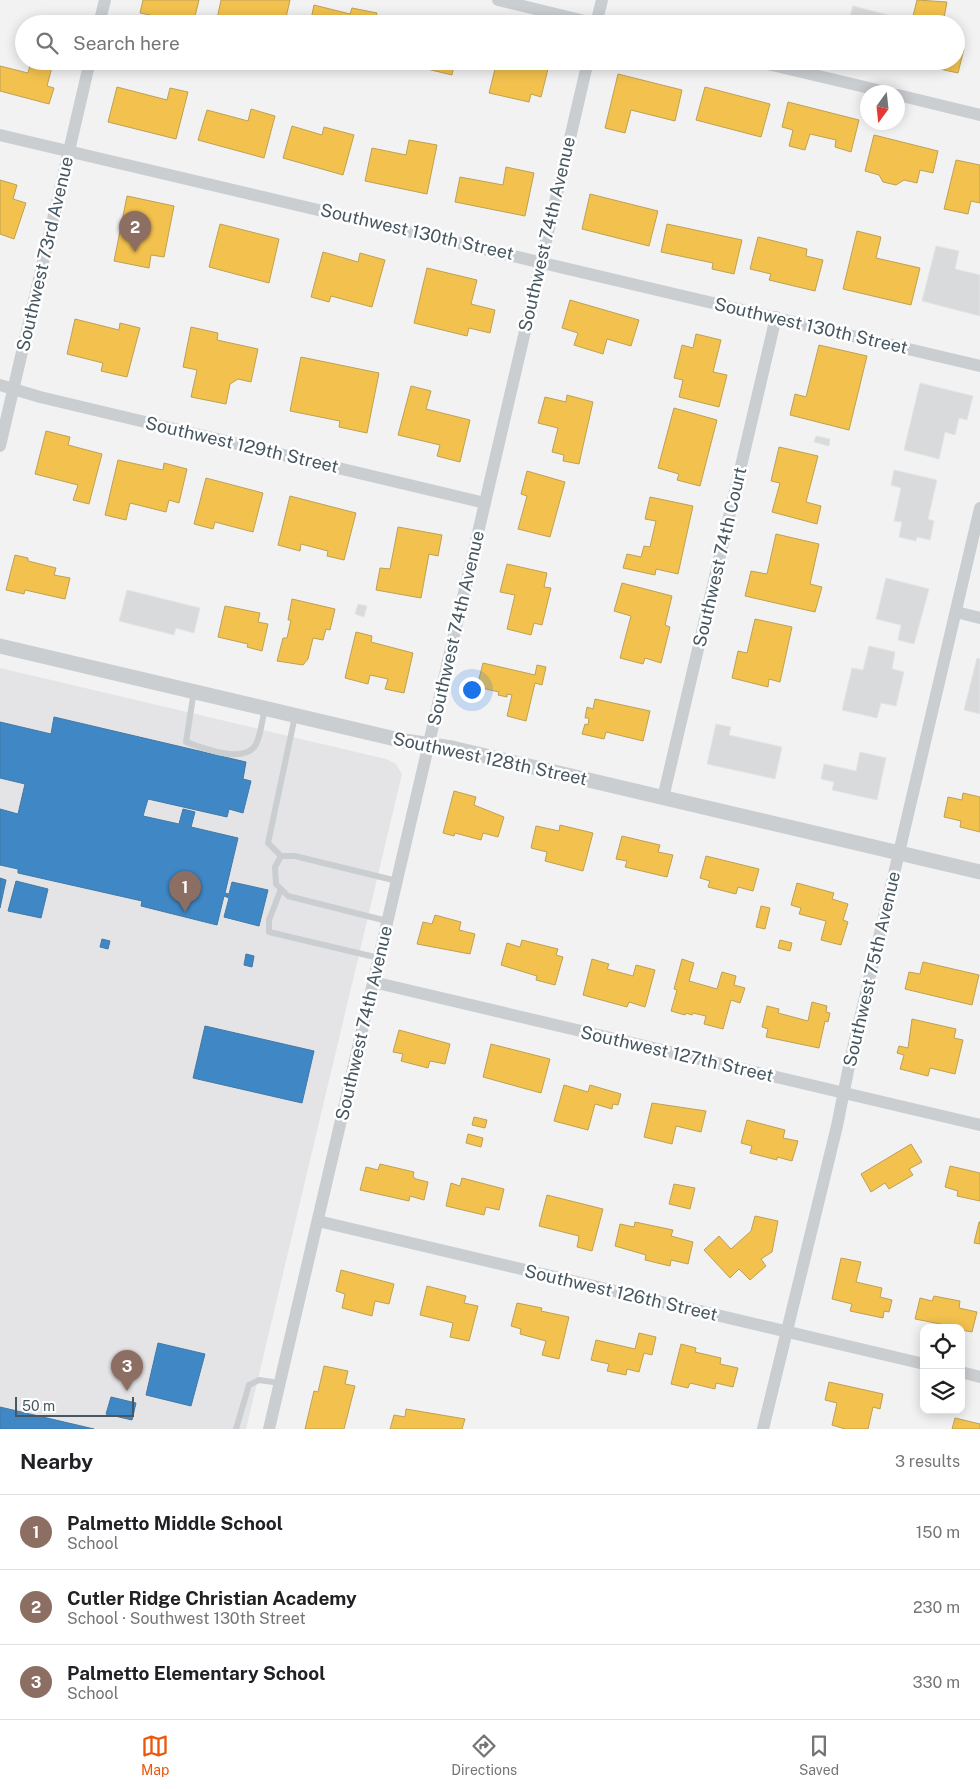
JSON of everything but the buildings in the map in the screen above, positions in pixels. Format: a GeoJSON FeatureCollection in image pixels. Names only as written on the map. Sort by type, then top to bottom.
{"type":"FeatureCollection","features":[{"type":"Feature","properties":{"kind":"street"},"geometry":{"type":"LineString","coordinates":[[101,15],[105,0]]}},
{"type":"Feature","properties":{"kind":"street"},"geometry":{"type":"LineString","coordinates":[[498,0],[559,15]]}},
{"type":"Feature","properties":{"kind":"street"},"geometry":{"type":"LineString","coordinates":[[598,15],[602,0]]}},
{"type":"Feature","properties":{"kind":"street","name":"Southwest 73rd Avenue"},"geometry":{"type":"LineString","coordinates":[[0,446],[88,70]]}},
{"type":"Feature","properties":{"kind":"street","name":"Southwest 74th Avenue"},"geometry":{"type":"LineString","coordinates":[[269,1429],[586,70]]}},
{"type":"Feature","properties":{"kind":"street"},"geometry":{"type":"LineString","coordinates":[[793,70],[860,86]]}},
{"type":"Feature","properties":{"kind":"street"},"geometry":{"type":"LineString","coordinates":[[905,97],[980,115]]}},
{"type":"Feature","properties":{"kind":"street","name":"Southwest 130th Street"},"geometry":{"type":"LineString","coordinates":[[0,135],[980,366]]}},
{"type":"Feature","properties":{"kind":"street","name":"Southwest 74th Court"},"geometry":{"type":"LineString","coordinates":[[663,798],[776,317]]}},
{"type":"Feature","properties":{"kind":"street","name":"Southwest 129th Street"},"geometry":{"type":"LineString","coordinates":[[0,385],[40,397],[485,503]]}},
{"type":"Feature","properties":{"kind":"street","name":"Southwest 75th Avenue"},"geometry":{"type":"LineString","coordinates":[[764,1429],[980,508]]}},
{"type":"Feature","properties":{"kind":"street"},"geometry":{"type":"LineString","coordinates":[[956,612],[980,618]]}},
{"type":"Feature","properties":{"kind":"street","name":"Southwest 128th Street"},"geometry":{"type":"LineString","coordinates":[[0,646],[404,741],[452,748],[980,872]]}},
{"type":"Feature","properties":{"kind":"street","name":"Southwest 127th Street"},"geometry":{"type":"LineString","coordinates":[[373,982],[980,1125]]}},
{"type":"Feature","properties":{"kind":"street","name":"Southwest 126th Street"},"geometry":{"type":"LineString","coordinates":[[318,1222],[920,1363]]}},
{"type":"Feature","properties":{"kind":"street"},"geometry":{"type":"LineString","coordinates":[[965,1373],[980,1377]]}},
{"type":"Feature","properties":{"kind":"lane"},"geometry":{"type":"LineString","coordinates":[[194,692],[186,742],[202,748],[231,754],[248,752],[256,745],[265,708]]}},
{"type":"Feature","properties":{"kind":"lane"},"geometry":{"type":"LineString","coordinates":[[296,716],[268,843],[281,856],[295,856],[397,881]]}},
{"type":"Feature","properties":{"kind":"lane"},"geometry":{"type":"LineString","coordinates":[[281,856],[275,867],[276,884],[288,896],[387,922]]}},
{"type":"Feature","properties":{"kind":"lane"},"geometry":{"type":"LineString","coordinates":[[281,889],[269,920],[269,932],[379,958]]}},
{"type":"Feature","properties":{"kind":"lane"},"geometry":{"type":"LineString","coordinates":[[236,1429],[249,1385],[259,1380],[280,1383]]}},
{"type":"Feature","properties":{"kind":"shaded area"},"geometry":{"type":"Polygon","coordinates":[[[0,668],[386,759],[396,764],[402,774],[246,1429],[0,1429],[0,668]]]}},
{"type":"Feature","properties":{"kind":"place","name":"Cutler Ridge Christian Academy"},"geometry":{"type":"Point","coordinates":[135,252]}},
{"type":"Feature","properties":{"kind":"place","name":"Palmetto Middle School"},"geometry":{"type":"Point","coordinates":[185,912]}},
{"type":"Feature","properties":{"kind":"place","name":"Palmetto Elementary School"},"geometry":{"type":"Point","coordinates":[127,1391]}}]}
